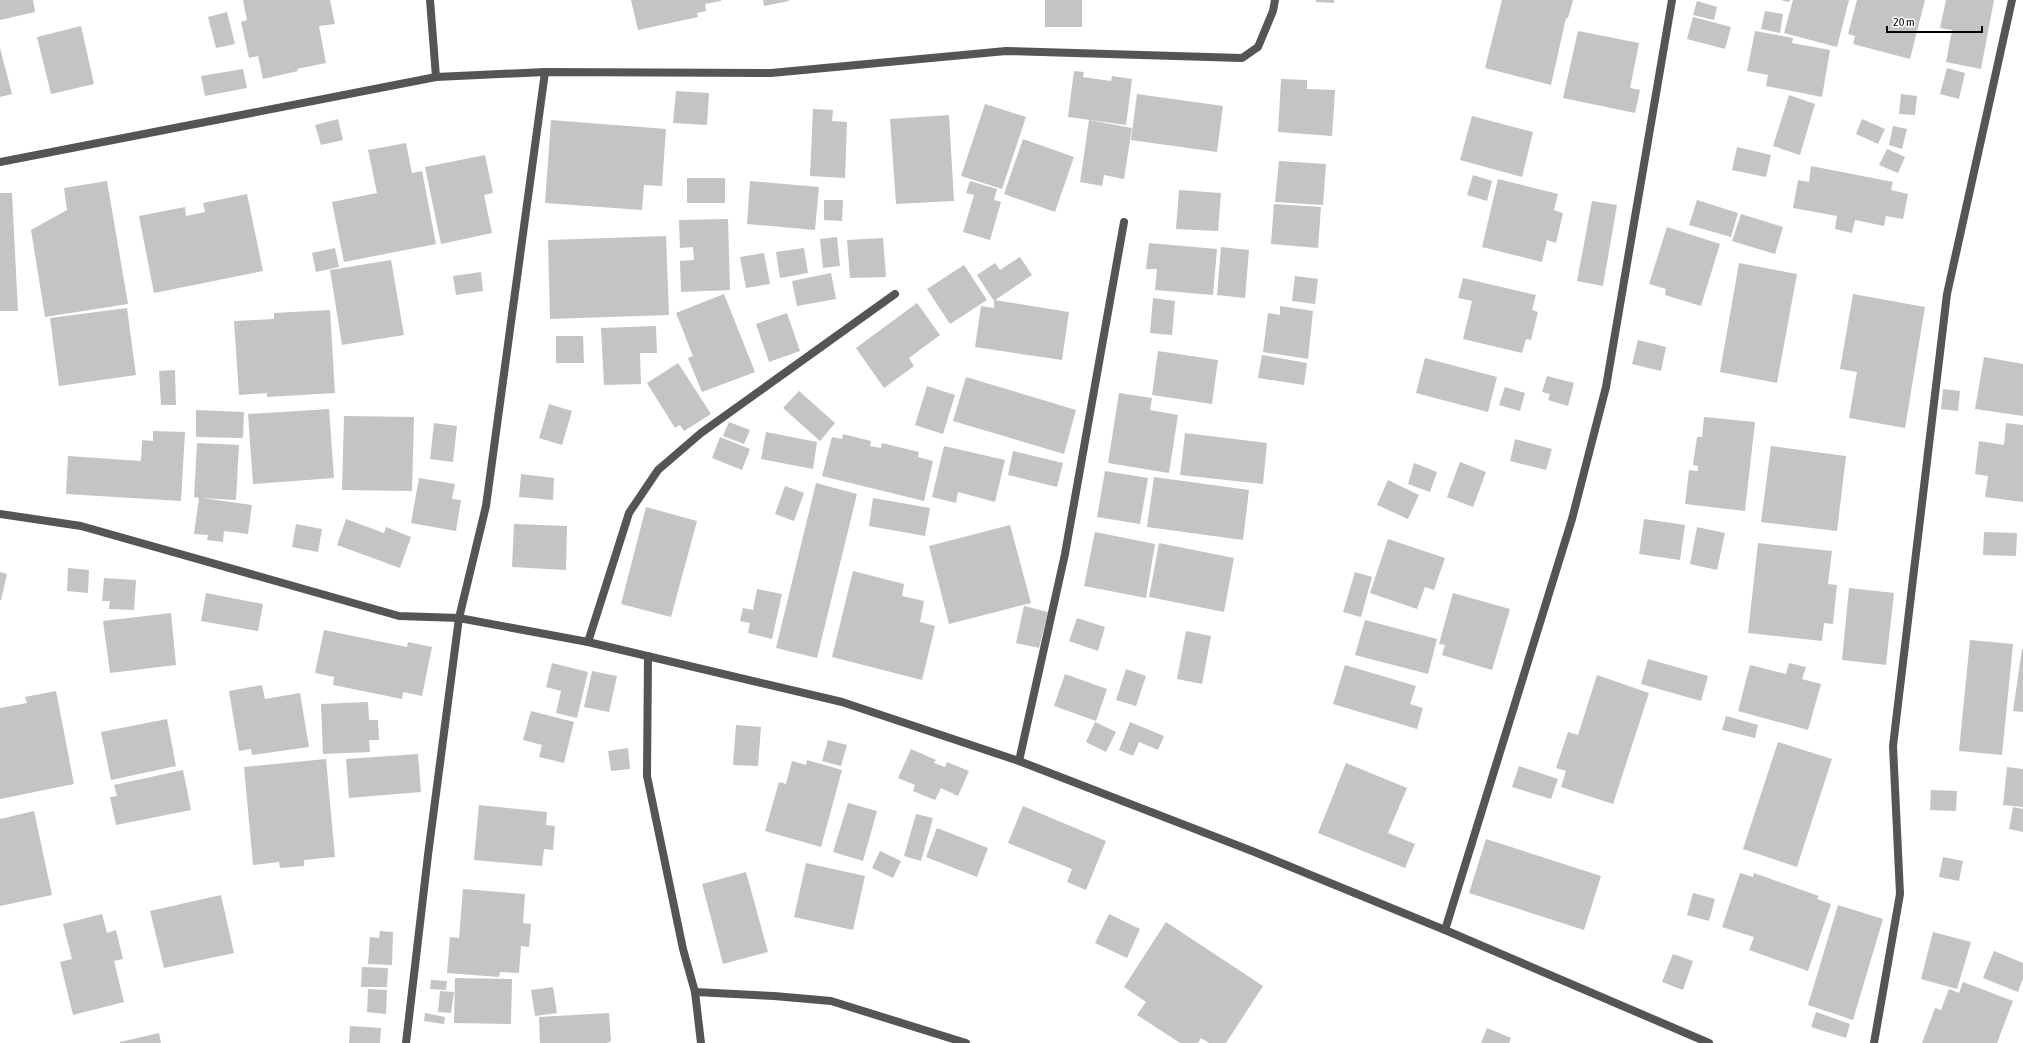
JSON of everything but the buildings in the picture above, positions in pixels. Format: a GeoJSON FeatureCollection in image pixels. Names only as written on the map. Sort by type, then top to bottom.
{"type":"FeatureCollection","features":[{"type":"Feature","properties":{"kind":"street"},"geometry":{"type":"LineString","coordinates":[[430,0],[436,76]]}},
{"type":"Feature","properties":{"kind":"street"},"geometry":{"type":"LineString","coordinates":[[0,162],[436,76],[545,72],[771,73],[1006,51],[1242,58],[1258,47],[1273,11],[1275,0]]}},
{"type":"Feature","properties":{"kind":"street"},"geometry":{"type":"LineString","coordinates":[[1445,930],[1572,519],[1604,394],[1672,0]]}},
{"type":"Feature","properties":{"kind":"street"},"geometry":{"type":"LineString","coordinates":[[1874,1043],[1900,894],[1893,746],[1947,294],[2012,0]]}},
{"type":"Feature","properties":{"kind":"street"},"geometry":{"type":"LineString","coordinates":[[406,1043],[428,855],[459,618],[486,506],[545,72]]}},
{"type":"Feature","properties":{"kind":"street"},"geometry":{"type":"LineString","coordinates":[[1019,761],[1065,554],[1124,222]]}},
{"type":"Feature","properties":{"kind":"street"},"geometry":{"type":"LineString","coordinates":[[588,642],[629,513],[658,470],[701,433],[895,294]]}},
{"type":"Feature","properties":{"kind":"street"},"geometry":{"type":"LineString","coordinates":[[0,514],[81,526],[274,579],[399,616],[459,618],[588,642],[842,702],[1019,761],[1252,851],[1445,930],[1709,1043]]}},
{"type":"Feature","properties":{"kind":"street"},"geometry":{"type":"LineString","coordinates":[[648,656],[647,776],[680,933],[695,992],[701,1043]]}},
{"type":"Feature","properties":{"kind":"street"},"geometry":{"type":"LineString","coordinates":[[695,992],[774,996],[830,1001],[966,1043]]}}]}
